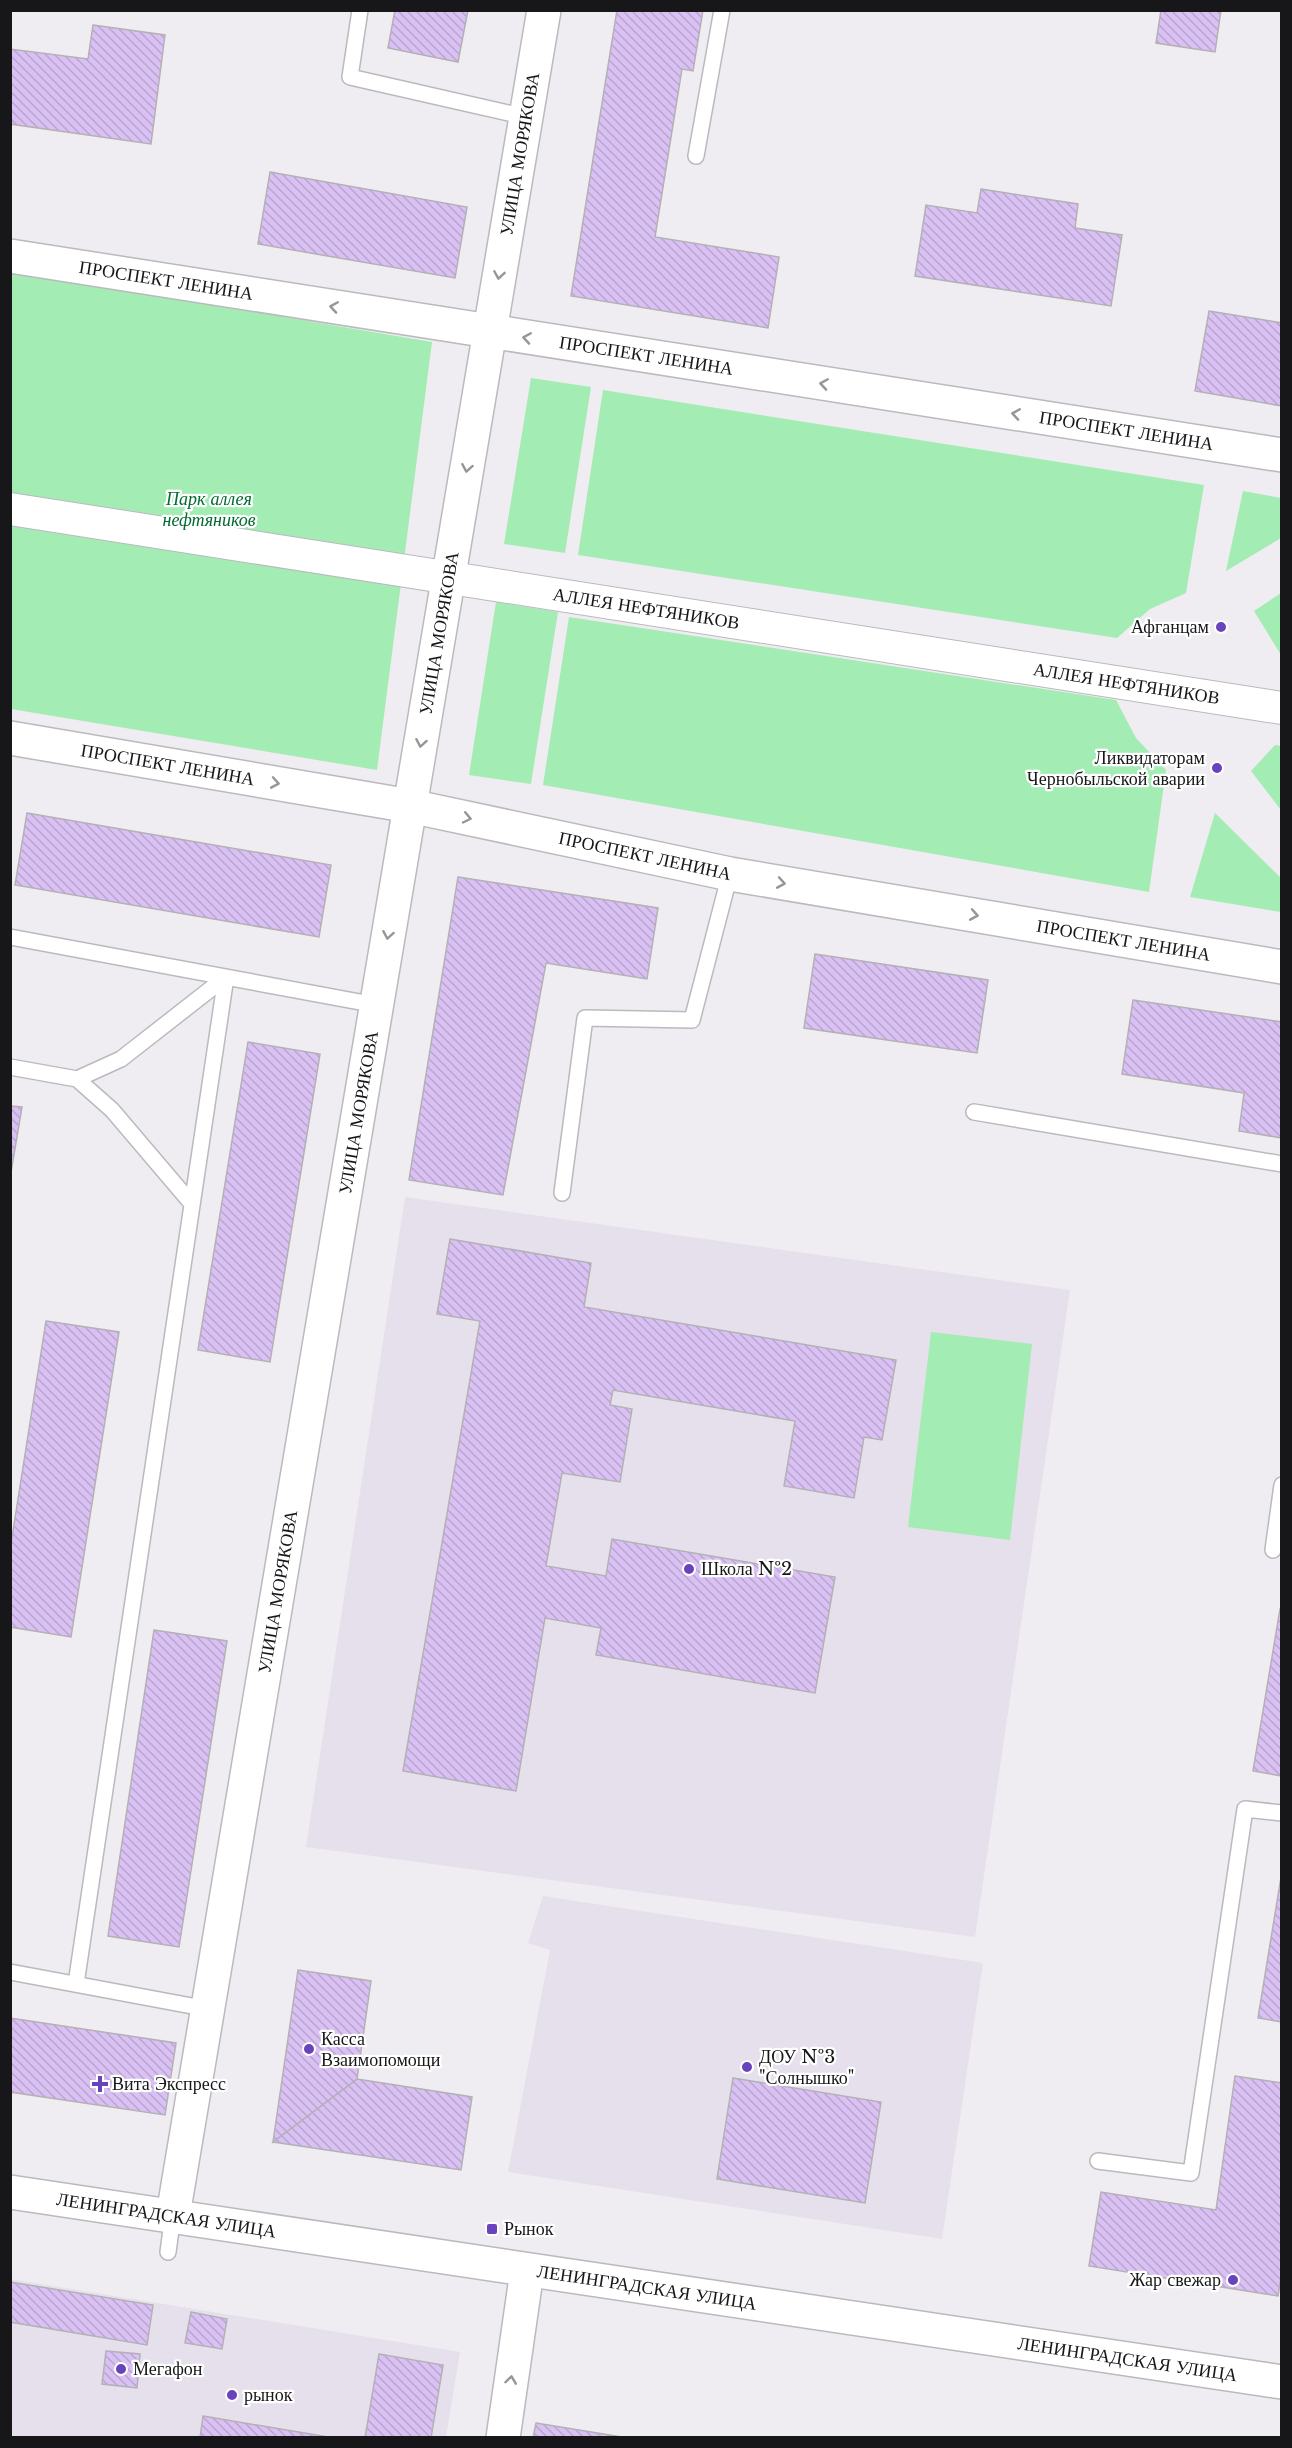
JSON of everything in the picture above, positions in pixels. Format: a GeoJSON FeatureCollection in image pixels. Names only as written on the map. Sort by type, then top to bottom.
{"type":"FeatureCollection","features":[{"type":"Feature","properties":{"kind":"main road","name":"УЛИЦА МОРЯКОВА"},"geometry":{"type":"LineString","coordinates":[[173,2215],[544,10]]}},
{"type":"Feature","properties":{"kind":"main road","name":"ПРОСПЕКТ ЛЕНИНА"},"geometry":{"type":"LineString","coordinates":[[10,256],[1281,455]]}},
{"type":"Feature","properties":{"kind":"main road","name":"ПРОСПЕКТ ЛЕНИНА"},"geometry":{"type":"LineString","coordinates":[[10,738],[410,806],[730,874],[1281,967]]}},
{"type":"Feature","properties":{"kind":"main road","name":"ЛЕНИНГРАДСКАЯ УЛИЦА"},"geometry":{"type":"LineString","coordinates":[[10,2192],[1281,2382]]}},
{"type":"Feature","properties":{"kind":"main road"},"geometry":{"type":"LineString","coordinates":[[503,2438],[527,2271]]}},
{"type":"Feature","properties":{"kind":"street","name":"АЛЛЕЯ НЕФТЯНИКОВ"},"geometry":{"type":"LineString","coordinates":[[10,509],[1281,708]]}},
{"type":"Feature","properties":{"kind":"lane"},"geometry":{"type":"LineString","coordinates":[[360,10],[351,77],[526,117]]}},
{"type":"Feature","properties":{"kind":"lane"},"geometry":{"type":"LineString","coordinates":[[696,156],[722,10]]}},
{"type":"Feature","properties":{"kind":"lane"},"geometry":{"type":"LineString","coordinates":[[562,1193],[585,1018],[692,1020],[730,874]]}},
{"type":"Feature","properties":{"kind":"lane"},"geometry":{"type":"LineString","coordinates":[[10,937],[376,1005]]}},
{"type":"Feature","properties":{"kind":"lane"},"geometry":{"type":"LineString","coordinates":[[77,1079],[121,1059],[226,977]]}},
{"type":"Feature","properties":{"kind":"lane"},"geometry":{"type":"LineString","coordinates":[[76,1984],[226,977]]}},
{"type":"Feature","properties":{"kind":"lane"},"geometry":{"type":"LineString","coordinates":[[10,1067],[77,1079],[112,1110],[192,1204]]}},
{"type":"Feature","properties":{"kind":"lane"},"geometry":{"type":"LineString","coordinates":[[974,1112],[1281,1164]]}},
{"type":"Feature","properties":{"kind":"lane"},"geometry":{"type":"LineString","coordinates":[[1273,1550],[1281,1485]]}},
{"type":"Feature","properties":{"kind":"lane"},"geometry":{"type":"LineString","coordinates":[[1098,2161],[1191,2173],[1245,1809],[1281,1813]]}},
{"type":"Feature","properties":{"kind":"lane"},"geometry":{"type":"LineString","coordinates":[[10,1972],[208,2009]]}},
{"type":"Feature","properties":{"kind":"lane"},"geometry":{"type":"LineString","coordinates":[[168,2252],[173,2215]]}},
{"type":"Feature","properties":{"kind":"shaded area","name":"Школа №2"},"geometry":{"type":"Polygon","coordinates":[[[405,1197],[1070,1290],[975,1937],[306,1847],[405,1197]]]}},
{"type":"Feature","properties":{"kind":"shaded area","name":"ДОУ №3 \"Солнышко\""},"geometry":{"type":"Polygon","coordinates":[[[543,1896],[983,1963],[942,2239],[508,2172],[550,1950],[528,1943],[543,1896]]]}},
{"type":"Feature","properties":{"kind":"shaded area","name":"рынок"},"geometry":{"type":"Polygon","coordinates":[[[10,2279],[460,2352],[446,2437],[11,2437],[10,2279]]]}},
{"type":"Feature","properties":{"kind":"green space","name":"Парк аллея нефтяников"},"geometry":{"type":"Polygon","coordinates":[[[10,271],[432,342],[377,770],[11,709],[10,271]]]}},
{"type":"Feature","properties":{"kind":"green space"},"geometry":{"type":"Polygon","coordinates":[[[531,378],[591,387],[565,553],[504,544],[531,378]]]}},
{"type":"Feature","properties":{"kind":"green space"},"geometry":{"type":"Polygon","coordinates":[[[603,390],[1204,485],[1186,593],[1150,609],[1117,638],[578,555],[603,390]]]}},
{"type":"Feature","properties":{"kind":"green space"},"geometry":{"type":"Polygon","coordinates":[[[1243,491],[1281,498],[1281,538],[1226,571],[1243,491]]]}},
{"type":"Feature","properties":{"kind":"green space"},"geometry":{"type":"Polygon","coordinates":[[[1281,593],[1281,655],[1254,611],[1281,593]]]}},
{"type":"Feature","properties":{"kind":"green space"},"geometry":{"type":"Polygon","coordinates":[[[496,602],[558,612],[531,784],[469,775],[496,602]]]}},
{"type":"Feature","properties":{"kind":"green space"},"geometry":{"type":"Polygon","coordinates":[[[569,617],[1116,700],[1136,738],[1166,770],[1149,892],[543,785],[569,617]]]}},
{"type":"Feature","properties":{"kind":"green space"},"geometry":{"type":"Polygon","coordinates":[[[1275,745],[1281,746],[1281,810],[1251,771],[1275,745]]]}},
{"type":"Feature","properties":{"kind":"green space"},"geometry":{"type":"Polygon","coordinates":[[[1215,813],[1281,878],[1281,912],[1190,897],[1215,813]]]}},
{"type":"Feature","properties":{"kind":"green space"},"geometry":{"type":"Polygon","coordinates":[[[931,1332],[1032,1344],[1010,1540],[908,1527],[931,1332]]]}},
{"type":"Feature","properties":{"kind":"building"},"geometry":{"type":"Polygon","coordinates":[[[395,10],[468,10],[458,62],[388,48],[395,10]]]}},
{"type":"Feature","properties":{"kind":"building"},"geometry":{"type":"Polygon","coordinates":[[[617,10],[703,10],[693,71],[682,69],[655,237],[779,257],[768,328],[571,296],[617,10]]]}},
{"type":"Feature","properties":{"kind":"building"},"geometry":{"type":"Polygon","coordinates":[[[1161,10],[1221,10],[1215,52],[1156,43],[1161,10]]]}},
{"type":"Feature","properties":{"kind":"building"},"geometry":{"type":"Polygon","coordinates":[[[93,25],[165,35],[151,144],[10,124],[10,49],[88,59],[93,25]]]}},
{"type":"Feature","properties":{"kind":"building"},"geometry":{"type":"Polygon","coordinates":[[[270,172],[467,207],[455,278],[258,244],[270,172]]]}},
{"type":"Feature","properties":{"kind":"building"},"geometry":{"type":"Polygon","coordinates":[[[981,189],[1078,204],[1075,228],[1122,235],[1111,306],[915,276],[926,205],[977,213],[981,189]]]}},
{"type":"Feature","properties":{"kind":"building"},"geometry":{"type":"Polygon","coordinates":[[[1209,311],[1282,323],[1282,406],[1195,391],[1209,311]]]}},
{"type":"Feature","properties":{"kind":"building"},"geometry":{"type":"Polygon","coordinates":[[[27,813],[331,865],[319,937],[15,885],[27,813]]]}},
{"type":"Feature","properties":{"kind":"building"},"geometry":{"type":"Polygon","coordinates":[[[458,877],[658,908],[647,979],[546,963],[503,1195],[409,1180],[458,877]]]}},
{"type":"Feature","properties":{"kind":"building"},"geometry":{"type":"Polygon","coordinates":[[[815,954],[988,980],[977,1053],[804,1028],[815,954]]]}},
{"type":"Feature","properties":{"kind":"building"},"geometry":{"type":"Polygon","coordinates":[[[1133,1000],[1282,1022],[1282,1138],[1239,1131],[1244,1093],[1122,1074],[1133,1000]]]}},
{"type":"Feature","properties":{"kind":"building"},"geometry":{"type":"Polygon","coordinates":[[[248,1042],[320,1054],[270,1362],[198,1350],[248,1042]]]}},
{"type":"Feature","properties":{"kind":"building"},"geometry":{"type":"Polygon","coordinates":[[[10,1106],[22,1107],[10,1178],[10,1106]]]}},
{"type":"Feature","properties":{"kind":"building"},"geometry":{"type":"Polygon","coordinates":[[[450,1239],[591,1263],[584,1307],[896,1360],[882,1440],[864,1437],[854,1498],[784,1486],[795,1421],[613,1390],[610,1405],[632,1409],[620,1482],[562,1473],[546,1566],[606,1576],[612,1539],[835,1577],[815,1693],[596,1655],[601,1628],[545,1618],[516,1791],[403,1771],[480,1321],[437,1314],[450,1239]]]}},
{"type":"Feature","properties":{"kind":"building"},"geometry":{"type":"Polygon","coordinates":[[[46,1321],[119,1332],[71,1637],[10,1627],[10,1550],[46,1321]]]}},
{"type":"Feature","properties":{"kind":"building"},"geometry":{"type":"Polygon","coordinates":[[[1280,1609],[1282,1609],[1282,1776],[1253,1771],[1280,1609]]]}},
{"type":"Feature","properties":{"kind":"building"},"geometry":{"type":"Polygon","coordinates":[[[154,1630],[227,1641],[179,1947],[108,1936],[154,1630]]]}},
{"type":"Feature","properties":{"kind":"building"},"geometry":{"type":"Polygon","coordinates":[[[1282,1871],[1282,2022],[1258,2018],[1282,1871]]]}},
{"type":"Feature","properties":{"kind":"building"},"geometry":{"type":"Polygon","coordinates":[[[298,1970],[371,1981],[357,2079],[273,2142],[298,1970]]]}},
{"type":"Feature","properties":{"kind":"building"},"geometry":{"type":"Polygon","coordinates":[[[10,2018],[176,2043],[165,2115],[10,2092],[10,2018]]]}},
{"type":"Feature","properties":{"kind":"building"},"geometry":{"type":"Polygon","coordinates":[[[1235,2076],[1282,2083],[1282,2272],[1278,2296],[1089,2266],[1101,2192],[1216,2210],[1235,2076]]]}},
{"type":"Feature","properties":{"kind":"building"},"geometry":{"type":"Polygon","coordinates":[[[733,2078],[881,2102],[865,2203],[717,2179],[733,2078]]]}},
{"type":"Feature","properties":{"kind":"building"},"geometry":{"type":"Polygon","coordinates":[[[357,2079],[472,2097],[461,2170],[273,2142],[357,2079]]]}},
{"type":"Feature","properties":{"kind":"building"},"geometry":{"type":"Polygon","coordinates":[[[10,2282],[153,2305],[147,2345],[10,2322],[10,2282]]]}},
{"type":"Feature","properties":{"kind":"building"},"geometry":{"type":"Polygon","coordinates":[[[191,2312],[227,2319],[222,2349],[185,2343],[191,2312]]]}},
{"type":"Feature","properties":{"kind":"building","name":"Мегафон"},"geometry":{"type":"Polygon","coordinates":[[[106,2351],[140,2354],[137,2388],[102,2384],[106,2351]]]}},
{"type":"Feature","properties":{"kind":"building"},"geometry":{"type":"Polygon","coordinates":[[[379,2354],[443,2365],[431,2438],[365,2438],[379,2354]]]}},
{"type":"Feature","properties":{"kind":"building"},"geometry":{"type":"Polygon","coordinates":[[[203,2416],[334,2438],[200,2438],[203,2416]]]}},
{"type":"Feature","properties":{"kind":"building"},"geometry":{"type":"Polygon","coordinates":[[[536,2423],[628,2438],[533,2438],[536,2423]]]}},
{"type":"Feature","properties":{"kind":"place","name":"Афганцам"},"geometry":{"type":"Point","coordinates":[1221,627]}},
{"type":"Feature","properties":{"kind":"place","name":"Ликвидаторам Чернобыльской аварии"},"geometry":{"type":"Point","coordinates":[1217,768]}},
{"type":"Feature","properties":{"kind":"place","name":"Школа №2"},"geometry":{"type":"Point","coordinates":[689,1569]}},
{"type":"Feature","properties":{"kind":"place","name":"Касса Взаимопомощи"},"geometry":{"type":"Point","coordinates":[309,2049]}},
{"type":"Feature","properties":{"kind":"place","name":"ДОУ №3 \"Солнышко\""},"geometry":{"type":"Point","coordinates":[747,2067]}},
{"type":"Feature","properties":{"kind":"place","name":"Вита Экспресс"},"geometry":{"type":"Point","coordinates":[100,2084]}},
{"type":"Feature","properties":{"kind":"place","name":"Рынок"},"geometry":{"type":"Point","coordinates":[492,2229]}},
{"type":"Feature","properties":{"kind":"place","name":"Жар свежар"},"geometry":{"type":"Point","coordinates":[1233,2280]}},
{"type":"Feature","properties":{"kind":"place","name":"Мегафон"},"geometry":{"type":"Point","coordinates":[121,2369]}},
{"type":"Feature","properties":{"kind":"place","name":"рынок"},"geometry":{"type":"Point","coordinates":[232,2395]}}]}
